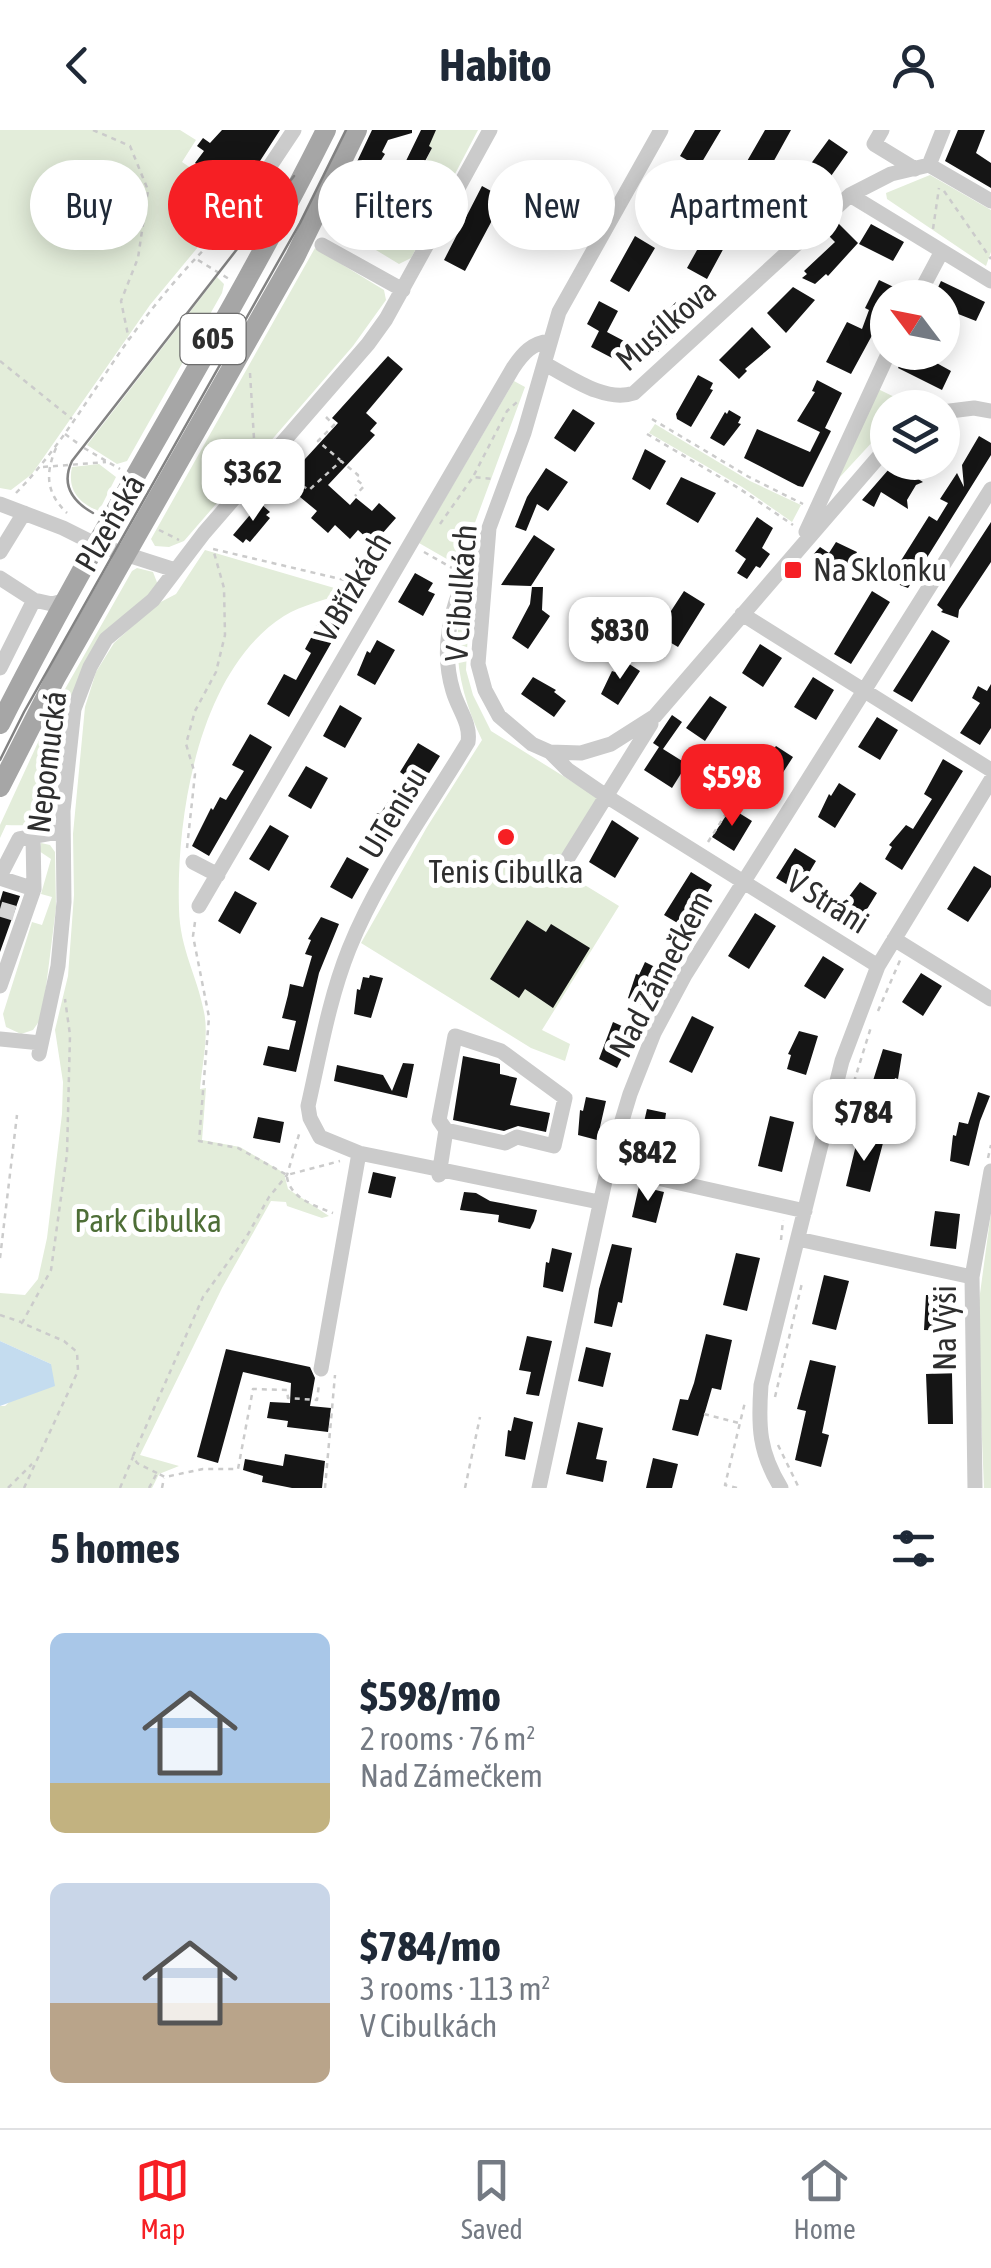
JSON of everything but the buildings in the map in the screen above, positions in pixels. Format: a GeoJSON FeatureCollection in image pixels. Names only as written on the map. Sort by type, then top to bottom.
{"type":"FeatureCollection","features":[{"type":"Feature","properties":{"kind":"main road","name":"Plzeňská"},"geometry":{"type":"LineString","coordinates":[[0,724],[6,694],[97,546],[284,215],[326,130]]}},
{"type":"Feature","properties":{"kind":"main road","name":"Plzeňská"},"geometry":{"type":"LineString","coordinates":[[0,787],[35,716],[286,273],[357,130]]}},
{"type":"Feature","properties":{"kind":"street"},"geometry":{"type":"LineString","coordinates":[[274,160],[294,130]]}},
{"type":"Feature","properties":{"kind":"street","name":"Nepomucká"},"geometry":{"type":"LineString","coordinates":[[4,1035],[40,1048],[58,966],[64,902],[63,832],[74,709],[90,667],[106,639],[153,600],[261,461],[368,344],[490,130]]}},
{"type":"Feature","properties":{"kind":"street","name":"V Cibulkách"},"geometry":{"type":"LineString","coordinates":[[550,752],[516,733],[499,716],[485,690],[478,664],[489,528],[559,312],[661,130]]}},
{"type":"Feature","properties":{"kind":"street"},"geometry":{"type":"LineString","coordinates":[[882,130],[874,144],[991,201]]}},
{"type":"Feature","properties":{"kind":"street"},"geometry":{"type":"LineString","coordinates":[[922,167],[944,130]]}},
{"type":"Feature","properties":{"kind":"street","name":"Musílkova"},"geometry":{"type":"LineString","coordinates":[[545,364],[604,393],[634,394],[850,196],[891,174],[922,167]]}},
{"type":"Feature","properties":{"kind":"street"},"geometry":{"type":"LineString","coordinates":[[850,196],[991,281]]}},
{"type":"Feature","properties":{"kind":"street"},"geometry":{"type":"LineString","coordinates":[[924,280],[936,247]]}},
{"type":"Feature","properties":{"kind":"street"},"geometry":{"type":"LineString","coordinates":[[331,250],[402,290]]}},
{"type":"Feature","properties":{"kind":"street","name":"V Břízkách"},"geometry":{"type":"LineString","coordinates":[[199,906],[382,590],[415,546],[522,356],[538,342],[550,341]]}},
{"type":"Feature","properties":{"kind":"street"},"geometry":{"type":"LineString","coordinates":[[803,541],[881,370]]}},
{"type":"Feature","properties":{"kind":"street"},"geometry":{"type":"LineString","coordinates":[[960,410],[991,411]]}},
{"type":"Feature","properties":{"kind":"street"},"geometry":{"type":"LineString","coordinates":[[561,869],[655,716],[870,466]]}},
{"type":"Feature","properties":{"kind":"street","name":"Nad Zámečkem"},"geometry":{"type":"LineString","coordinates":[[538,1488],[608,1167],[654,1033],[685,975],[991,488]]}},
{"type":"Feature","properties":{"kind":"street"},"geometry":{"type":"LineString","coordinates":[[6,501],[97,546],[175,570]]}},
{"type":"Feature","properties":{"kind":"street"},"geometry":{"type":"LineString","coordinates":[[0,552],[24,513]]}},
{"type":"Feature","properties":{"kind":"street","name":"U Tenisu"},"geometry":{"type":"LineString","coordinates":[[309,1126],[308,1106],[332,1001],[349,948],[370,905],[468,742],[470,731],[453,693],[446,663],[448,628],[464,576],[489,528]]}},
{"type":"Feature","properties":{"kind":"street"},"geometry":{"type":"LineString","coordinates":[[0,578],[34,600],[52,604],[66,600]]}},
{"type":"Feature","properties":{"kind":"street"},"geometry":{"type":"LineString","coordinates":[[0,668],[34,600]]}},
{"type":"Feature","properties":{"kind":"street"},"geometry":{"type":"LineString","coordinates":[[742,614],[991,770]]}},
{"type":"Feature","properties":{"kind":"street"},"geometry":{"type":"LineString","coordinates":[[550,752],[581,753],[611,744],[655,716]]}},
{"type":"Feature","properties":{"kind":"street","name":"V Stráni"},"geometry":{"type":"LineString","coordinates":[[550,752],[568,770],[606,796],[878,966]]}},
{"type":"Feature","properties":{"kind":"street"},"geometry":{"type":"LineString","coordinates":[[782,1488],[766,1462],[760,1412],[762,1386],[842,1061],[878,966],[900,944],[991,780]]}},
{"type":"Feature","properties":{"kind":"street"},"geometry":{"type":"LineString","coordinates":[[34,889],[0,877],[19,840],[63,832]]}},
{"type":"Feature","properties":{"kind":"street"},"geometry":{"type":"LineString","coordinates":[[0,986],[21,915],[34,889],[33,836]]}},
{"type":"Feature","properties":{"kind":"street"},"geometry":{"type":"LineString","coordinates":[[193,862],[218,875]]}},
{"type":"Feature","properties":{"kind":"street","name":"V Stráni"},"geometry":{"type":"LineString","coordinates":[[900,944],[991,1000]]}},
{"type":"Feature","properties":{"kind":"street"},"geometry":{"type":"LineString","coordinates":[[439,1172],[446,1130],[439,1120],[455,1036],[501,1051],[565,1098],[554,1146],[517,1137],[505,1144],[446,1130]]}},
{"type":"Feature","properties":{"kind":"street"},"geometry":{"type":"LineString","coordinates":[[309,1126],[328,1142],[359,1153],[600,1202]]}},
{"type":"Feature","properties":{"kind":"street"},"geometry":{"type":"LineString","coordinates":[[328,1366],[346,1218],[359,1153]]}},
{"type":"Feature","properties":{"kind":"street"},"geometry":{"type":"LineString","coordinates":[[608,1167],[804,1212]]}},
{"type":"Feature","properties":{"kind":"street","name":"Na Výši"},"geometry":{"type":"LineString","coordinates":[[975,1488],[972,1277],[991,1171]]}},
{"type":"Feature","properties":{"kind":"street"},"geometry":{"type":"LineString","coordinates":[[798,1238],[972,1277]]}},
{"type":"Feature","properties":{"kind":"path"},"geometry":{"type":"LineString","coordinates":[[94,130],[130,146],[148,190],[138,258],[121,301],[129,340]]}},
{"type":"Feature","properties":{"kind":"path"},"geometry":{"type":"LineString","coordinates":[[936,247],[939,185],[991,259]]}},
{"type":"Feature","properties":{"kind":"path"},"geometry":{"type":"LineString","coordinates":[[6,501],[42,467],[129,340],[205,250]]}},
{"type":"Feature","properties":{"kind":"path"},"geometry":{"type":"LineString","coordinates":[[196,259],[233,282]]}},
{"type":"Feature","properties":{"kind":"path"},"geometry":{"type":"LineString","coordinates":[[248,359],[261,461],[309,490],[341,461]]}},
{"type":"Feature","properties":{"kind":"path"},"geometry":{"type":"LineString","coordinates":[[0,361],[74,420]]}},
{"type":"Feature","properties":{"kind":"path"},"geometry":{"type":"LineString","coordinates":[[448,566],[415,546],[433,531],[473,477],[507,410],[522,400],[518,414]]}},
{"type":"Feature","properties":{"kind":"path"},"geometry":{"type":"LineString","coordinates":[[326,417],[334,425],[318,441],[358,475],[356,478],[364,486],[354,496]]}},
{"type":"Feature","properties":{"kind":"path"},"geometry":{"type":"LineString","coordinates":[[652,419],[749,477],[804,504]]}},
{"type":"Feature","properties":{"kind":"path"},"geometry":{"type":"LineString","coordinates":[[65,433],[126,472]]}},
{"type":"Feature","properties":{"kind":"path"},"geometry":{"type":"LineString","coordinates":[[647,434],[740,488],[794,525]]}},
{"type":"Feature","properties":{"kind":"path"},"geometry":{"type":"LineString","coordinates":[[58,443],[49,466],[51,492],[70,516]]}},
{"type":"Feature","properties":{"kind":"path"},"geometry":{"type":"LineString","coordinates":[[42,467],[106,462]]}},
{"type":"Feature","properties":{"kind":"path"},"geometry":{"type":"LineString","coordinates":[[473,477],[494,480],[492,484]]}},
{"type":"Feature","properties":{"kind":"path"},"geometry":{"type":"LineString","coordinates":[[55,510],[76,520]]}},
{"type":"Feature","properties":{"kind":"path"},"geometry":{"type":"LineString","coordinates":[[154,527],[184,544]]}},
{"type":"Feature","properties":{"kind":"path"},"geometry":{"type":"LineString","coordinates":[[193,862],[187,857],[195,774],[186,744],[195,712],[216,672],[225,635],[224,588],[213,549],[382,590]]}},
{"type":"Feature","properties":{"kind":"path"},"geometry":{"type":"LineString","coordinates":[[703,850],[729,809]]}},
{"type":"Feature","properties":{"kind":"path"},"geometry":{"type":"LineString","coordinates":[[199,906],[192,936],[209,1018],[199,1142],[238,1148],[287,1176],[348,1160],[359,1153]]}},
{"type":"Feature","properties":{"kind":"path"},"geometry":{"type":"LineString","coordinates":[[845,1109],[900,944]]}},
{"type":"Feature","properties":{"kind":"path"},"geometry":{"type":"LineString","coordinates":[[22,1323],[51,1270],[67,1154],[70,1035],[66,999]]}},
{"type":"Feature","properties":{"kind":"path"},"geometry":{"type":"LineString","coordinates":[[0,1258],[17,1114]]}},
{"type":"Feature","properties":{"kind":"path"},"geometry":{"type":"LineString","coordinates":[[120,1488],[204,1297],[287,1176],[309,1126]]}},
{"type":"Feature","properties":{"kind":"path"},"geometry":{"type":"LineString","coordinates":[[287,1176],[288,1187],[297,1195],[346,1218]]}},
{"type":"Feature","properties":{"kind":"path"},"geometry":{"type":"LineString","coordinates":[[774,1406],[803,1278]]}},
{"type":"Feature","properties":{"kind":"path"},"geometry":{"type":"LineString","coordinates":[[0,1316],[64,1340],[77,1352],[78,1371],[24,1488]]}},
{"type":"Feature","properties":{"kind":"path"},"geometry":{"type":"LineString","coordinates":[[133,1456],[137,1463],[164,1477],[202,1469],[238,1469],[254,1389],[288,1390],[288,1398],[317,1400],[328,1366]]}},
{"type":"Feature","properties":{"kind":"path"},"geometry":{"type":"LineString","coordinates":[[326,1488],[328,1366]]}},
{"type":"Feature","properties":{"kind":"path"},"geometry":{"type":"LineString","coordinates":[[704,1414],[740,1423]]}},
{"type":"Feature","properties":{"kind":"path"},"geometry":{"type":"LineString","coordinates":[[465,1488],[480,1416]]}},
{"type":"Feature","properties":{"kind":"path"},"geometry":{"type":"LineString","coordinates":[[778,1444],[799,1488]]}},
{"type":"Feature","properties":{"kind":"path"},"geometry":{"type":"LineString","coordinates":[[8,1488],[35,1462]]}},
{"type":"Feature","properties":{"kind":"path"},"geometry":{"type":"LineString","coordinates":[[149,1488],[157,1473]]}},
{"type":"Feature","properties":{"kind":"path"},"geometry":{"type":"LineString","coordinates":[[162,1488],[164,1477]]}},
{"type":"Feature","properties":{"kind":"green space"},"geometry":{"type":"Polygon","coordinates":[[[0,130],[180,130],[196,140],[183,160],[168,160],[168,250],[196,250],[150,305],[32,474],[11,490],[0,488],[0,130]]]}},
{"type":"Feature","properties":{"kind":"green space"},"geometry":{"type":"Polygon","coordinates":[[[436,130],[478,130],[462,160],[426,160],[432,148],[428,146],[436,130]]]}},
{"type":"Feature","properties":{"kind":"green space"},"geometry":{"type":"Polygon","coordinates":[[[930,175],[991,210],[991,252],[986,266],[887,199],[886,193],[930,175]]]}},
{"type":"Feature","properties":{"kind":"green space"},"geometry":{"type":"Polygon","coordinates":[[[315,248],[384,290],[386,300],[353,346],[184,541],[169,547],[155,546],[151,539],[315,248]]]}},
{"type":"Feature","properties":{"kind":"green space"},"geometry":{"type":"Polygon","coordinates":[[[376,250],[415,250],[411,258],[399,264],[376,250]]]}},
{"type":"Feature","properties":{"kind":"green space"},"geometry":{"type":"Polygon","coordinates":[[[217,277],[224,284],[222,293],[127,461],[117,464],[87,445],[217,277]]]}},
{"type":"Feature","properties":{"kind":"green space"},"geometry":{"type":"Polygon","coordinates":[[[514,381],[525,387],[459,566],[419,543],[514,381]]]}},
{"type":"Feature","properties":{"kind":"green space"},"geometry":{"type":"Polygon","coordinates":[[[870,405],[870,444],[828,490],[870,405]]]}},
{"type":"Feature","properties":{"kind":"green space"},"geometry":{"type":"Polygon","coordinates":[[[655,424],[750,481],[801,505],[792,522],[742,487],[649,433],[655,424]]]}},
{"type":"Feature","properties":{"kind":"green space"},"geometry":{"type":"Polygon","coordinates":[[[99,464],[116,477],[99,511],[76,495],[71,475],[72,467],[99,464]]]}},
{"type":"Feature","properties":{"kind":"green space","name":"Park Cibulka"},"geometry":{"type":"Polygon","coordinates":[[[205,550],[348,592],[284,616],[255,640],[231,671],[198,748],[188,789],[179,872],[182,937],[205,1021],[200,1089],[206,1088],[202,1140],[240,1147],[284,1173],[288,1189],[329,1216],[322,1218],[287,1206],[286,1202],[271,1201],[222,1288],[140,1455],[179,1466],[159,1474],[152,1488],[0,1488],[0,1406],[5,1406],[51,1364],[0,1341],[0,1293],[25,1295],[38,1279],[47,1238],[62,1114],[63,1082],[55,1030],[68,976],[74,895],[73,834],[85,707],[96,672],[114,643],[157,604],[176,594],[205,550]]]}},
{"type":"Feature","properties":{"kind":"green space"},"geometry":{"type":"Polygon","coordinates":[[[137,568],[153,572],[158,585],[85,674],[74,694],[61,738],[49,737],[44,772],[57,773],[52,808],[34,824],[6,825],[0,838],[0,825],[52,712],[137,568]]]}},
{"type":"Feature","properties":{"kind":"green space"},"geometry":{"type":"Polygon","coordinates":[[[466,592],[470,593],[466,670],[473,695],[491,731],[600,799],[557,868],[619,906],[542,1030],[570,1044],[565,1061],[531,1048],[361,943],[482,740],[467,704],[459,667],[458,630],[466,592]]]}},
{"type":"Feature","properties":{"kind":"green space"},"geometry":{"type":"Polygon","coordinates":[[[41,843],[50,845],[55,852],[56,908],[40,1020],[33,1030],[21,1034],[6,1027],[3,1014],[32,922],[42,925],[52,897],[41,894],[51,859],[39,851],[41,843]]]}},
{"type":"Feature","properties":{"kind":"green space"},"geometry":{"type":"Polygon","coordinates":[[[991,1212],[991,1488],[984,1488],[977,1316],[991,1212]]]}},
{"type":"Feature","properties":{"kind":"water"},"geometry":{"type":"Polygon","coordinates":[[[0,1341],[51,1364],[55,1386],[0,1406],[0,1341]]]}},
{"type":"Feature","properties":{"kind":"tunnel"},"geometry":{"type":"LineString","coordinates":[[0,909],[17,914]]}},
{"type":"Feature","properties":{"kind":"tram line"},"geometry":{"type":"LineString","coordinates":[[0,760],[300,223],[346,130]]}},
{"type":"Feature","properties":{"kind":"tram line"},"geometry":{"type":"LineString","coordinates":[[93,513],[70,491],[72,461],[236,250]]}},
{"type":"Feature","properties":{"kind":"place","name":"Na Sklonku"},"geometry":{"type":"Point","coordinates":[793,570]}},
{"type":"Feature","properties":{"kind":"place","name":"Tenis Cibulka"},"geometry":{"type":"Point","coordinates":[506,837]}}]}
